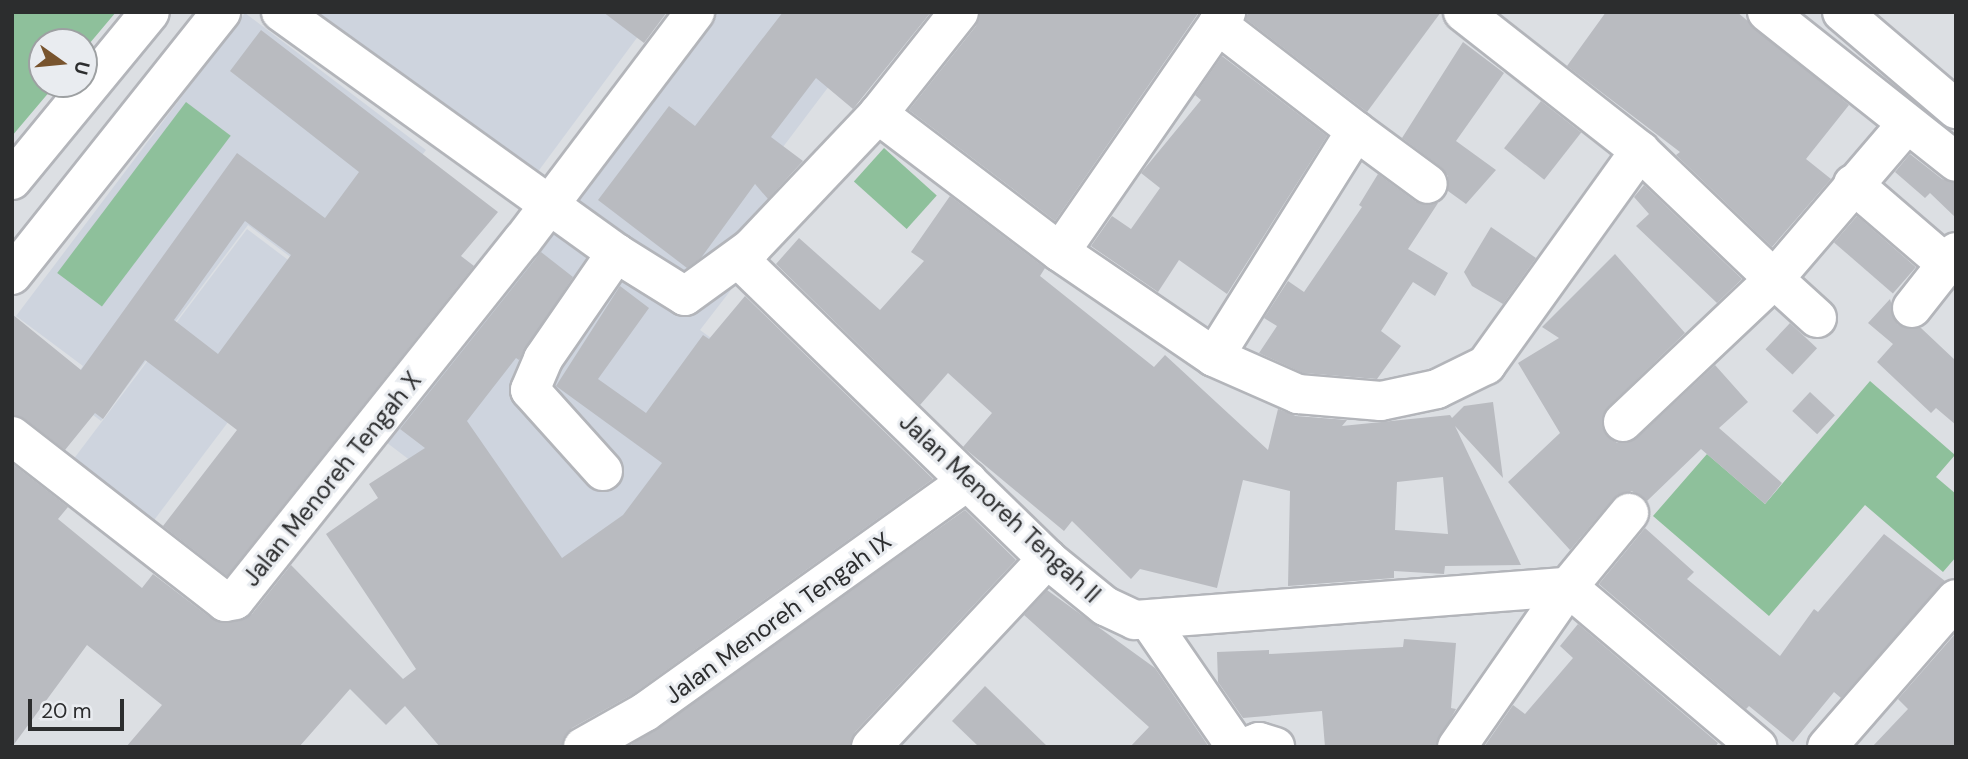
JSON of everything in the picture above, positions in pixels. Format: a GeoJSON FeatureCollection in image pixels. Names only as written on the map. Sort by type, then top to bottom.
{"type":"FeatureCollection","features":[{"type":"Feature","properties":{"kind":"street"},"geometry":{"type":"LineString","coordinates":[[12,180],[150,12]]}},
{"type":"Feature","properties":{"kind":"street"},"geometry":{"type":"LineString","coordinates":[[12,275],[220,12]]}},
{"type":"Feature","properties":{"kind":"street"},"geometry":{"type":"LineString","coordinates":[[281,12],[616,253],[685,296],[739,259],[878,114],[959,12]]}},
{"type":"Feature","properties":{"kind":"street","name":"Jalan Menoreh Tengah X"},"geometry":{"type":"LineString","coordinates":[[12,436],[225,601],[235,600],[549,205],[695,12]]}},
{"type":"Feature","properties":{"kind":"street"},"geometry":{"type":"LineString","coordinates":[[1463,12],[1640,151],[1817,318]]}},
{"type":"Feature","properties":{"kind":"street"},"geometry":{"type":"LineString","coordinates":[[1767,12],[1905,127],[1956,162]]}},
{"type":"Feature","properties":{"kind":"street"},"geometry":{"type":"LineString","coordinates":[[1842,12],[1956,109]]}},
{"type":"Feature","properties":{"kind":"street"},"geometry":{"type":"LineString","coordinates":[[1060,252],[1221,18],[1356,131],[1428,184]]}},
{"type":"Feature","properties":{"kind":"street"},"geometry":{"type":"LineString","coordinates":[[878,114],[1060,252],[1214,358],[1268,385],[1298,394],[1381,401],[1460,379],[1486,365],[1640,151]]}},
{"type":"Feature","properties":{"kind":"street"},"geometry":{"type":"LineString","coordinates":[[1623,422],[1774,279],[1853,184],[1905,127]]}},
{"type":"Feature","properties":{"kind":"street"},"geometry":{"type":"LineString","coordinates":[[1214,358],[1356,131]]}},
{"type":"Feature","properties":{"kind":"street"},"geometry":{"type":"LineString","coordinates":[[1853,184],[1951,258],[1912,307]]}},
{"type":"Feature","properties":{"kind":"street"},"geometry":{"type":"LineString","coordinates":[[603,471],[530,390],[543,359],[616,253]]}},
{"type":"Feature","properties":{"kind":"street","name":"Jalan Menoreh Tengah II"},"geometry":{"type":"LineString","coordinates":[[739,259],[1047,559],[1105,606],[1135,621],[1150,622],[1568,587]]}},
{"type":"Feature","properties":{"kind":"street","name":"Jalan Menoreh Tengah IX"},"geometry":{"type":"LineString","coordinates":[[583,747],[645,712],[968,481]]}},
{"type":"Feature","properties":{"kind":"street"},"geometry":{"type":"LineString","coordinates":[[1457,747],[1568,587],[1629,513]]}},
{"type":"Feature","properties":{"kind":"street"},"geometry":{"type":"LineString","coordinates":[[871,747],[1047,559]]}},
{"type":"Feature","properties":{"kind":"street"},"geometry":{"type":"LineString","coordinates":[[1568,587],[1757,747]]}},
{"type":"Feature","properties":{"kind":"street"},"geometry":{"type":"LineString","coordinates":[[1827,747],[1956,599]]}},
{"type":"Feature","properties":{"kind":"street"},"geometry":{"type":"LineString","coordinates":[[1150,622],[1236,747]]}},
{"type":"Feature","properties":{"kind":"street"},"geometry":{"type":"LineString","coordinates":[[1246,747],[1259,742],[1275,747]]}},
{"type":"Feature","properties":{"kind":"shaded area"},"geometry":{"type":"Polygon","coordinates":[[[316,12],[656,12],[534,177],[316,12]]]}},
{"type":"Feature","properties":{"kind":"shaded area"},"geometry":{"type":"Polygon","coordinates":[[[712,12],[885,12],[755,184],[788,216],[700,330],[875,458],[927,505],[835,569],[776,535],[551,656],[432,477],[382,439],[712,12]]]}},
{"type":"Feature","properties":{"kind":"shaded area"},"geometry":{"type":"Polygon","coordinates":[[[245,13],[426,150],[325,283],[248,225],[101,421],[64,393],[83,366],[16,316],[245,13]]]}},
{"type":"Feature","properties":{"kind":"shaded area"},"geometry":{"type":"Polygon","coordinates":[[[247,229],[328,290],[148,528],[68,467],[247,229]]]}},
{"type":"Feature","properties":{"kind":"green space"},"geometry":{"type":"Polygon","coordinates":[[[12,12],[116,12],[98,33],[98,28],[28,28],[28,98],[44,98],[12,136],[12,12]]]}},
{"type":"Feature","properties":{"kind":"green space"},"geometry":{"type":"Polygon","coordinates":[[[186,102],[231,136],[102,307],[57,273],[186,102]]]}},
{"type":"Feature","properties":{"kind":"green space"},"geometry":{"type":"Polygon","coordinates":[[[884,148],[937,196],[907,229],[854,181],[884,148]]]}},
{"type":"Feature","properties":{"kind":"green space"},"geometry":{"type":"Polygon","coordinates":[[[1870,381],[1955,455],[1936,477],[1956,494],[1956,557],[1943,572],[1865,505],[1769,616],[1653,516],[1707,454],[1765,504],[1870,381]]]}},
{"type":"Feature","properties":{"kind":"building"},"geometry":{"type":"Polygon","coordinates":[[[603,12],[667,12],[644,43],[603,12]]]}},
{"type":"Feature","properties":{"kind":"building"},"geometry":{"type":"Polygon","coordinates":[[[783,12],[931,12],[853,109],[816,78],[771,137],[803,161],[768,199],[755,184],[701,258],[687,268],[598,200],[669,106],[695,126],[783,12]]]}},
{"type":"Feature","properties":{"kind":"building"},"geometry":{"type":"Polygon","coordinates":[[[980,12],[1199,12],[1055,221],[909,110],[976,26],[980,12]]]}},
{"type":"Feature","properties":{"kind":"building"},"geometry":{"type":"Polygon","coordinates":[[[1248,12],[1441,12],[1367,112],[1246,19],[1248,12]]]}},
{"type":"Feature","properties":{"kind":"building"},"geometry":{"type":"Polygon","coordinates":[[[1606,12],[1737,12],[1849,105],[1806,159],[1831,179],[1772,247],[1676,155],[1680,152],[1567,66],[1606,12]]]}},
{"type":"Feature","properties":{"kind":"building"},"geometry":{"type":"Polygon","coordinates":[[[261,30],[498,212],[461,256],[474,266],[227,576],[163,526],[237,430],[145,360],[103,419],[95,413],[65,450],[25,419],[12,415],[12,314],[81,370],[237,153],[325,218],[359,172],[230,71],[261,30]],[[245,221],[174,320],[218,354],[291,255],[245,221]]]}},
{"type":"Feature","properties":{"kind":"building"},"geometry":{"type":"Polygon","coordinates":[[[1463,42],[1504,73],[1456,141],[1496,170],[1466,204],[1448,191],[1448,176],[1441,167],[1402,138],[1463,42]]]}},
{"type":"Feature","properties":{"kind":"building"},"geometry":{"type":"Polygon","coordinates":[[[1222,56],[1327,136],[1227,294],[1179,260],[1158,292],[1091,246],[1112,216],[1131,229],[1160,188],[1141,173],[1201,100],[1195,95],[1222,56]]]}},
{"type":"Feature","properties":{"kind":"building"},"geometry":{"type":"Polygon","coordinates":[[[1541,101],[1581,132],[1544,180],[1504,148],[1541,101]]]}},
{"type":"Feature","properties":{"kind":"building"},"geometry":{"type":"Polygon","coordinates":[[[1910,154],[1942,179],[1956,183],[1956,218],[1930,193],[1925,198],[1895,172],[1910,154]]]}},
{"type":"Feature","properties":{"kind":"building"},"geometry":{"type":"Polygon","coordinates":[[[1378,174],[1416,202],[1438,203],[1408,249],[1448,273],[1435,296],[1413,282],[1381,331],[1401,346],[1377,379],[1303,373],[1259,353],[1277,326],[1264,318],[1288,281],[1304,292],[1362,207],[1359,205],[1378,174]]]}},
{"type":"Feature","properties":{"kind":"building"},"geometry":{"type":"Polygon","coordinates":[[[1644,185],[1742,279],[1717,303],[1636,226],[1649,214],[1634,197],[1644,185]]]}},
{"type":"Feature","properties":{"kind":"building"},"geometry":{"type":"Polygon","coordinates":[[[950,196],[1045,268],[1040,276],[1154,367],[1165,355],[1268,450],[1278,409],[1296,416],[1347,420],[1342,426],[1450,415],[1452,418],[1464,406],[1493,402],[1503,478],[1455,426],[1521,565],[1445,566],[1444,574],[1394,571],[1394,578],[1288,586],[1290,491],[1243,480],[1217,588],[1140,569],[1131,579],[1072,521],[1064,531],[963,447],[992,413],[948,373],[920,405],[776,264],[799,238],[880,310],[924,261],[911,252],[950,196]],[[1443,477],[1397,482],[1395,530],[1448,534],[1443,477]]]}},
{"type":"Feature","properties":{"kind":"building"},"geometry":{"type":"Polygon","coordinates":[[[1857,216],[1916,267],[1893,294],[1834,242],[1857,216]]]}},
{"type":"Feature","properties":{"kind":"building"},"geometry":{"type":"Polygon","coordinates":[[[1491,227],[1536,258],[1503,304],[1472,286],[1464,272],[1491,227]]]}},
{"type":"Feature","properties":{"kind":"building"},"geometry":{"type":"Polygon","coordinates":[[[541,252],[573,277],[519,360],[516,358],[467,421],[562,558],[623,515],[662,463],[556,386],[620,286],[649,308],[598,379],[646,413],[703,335],[709,339],[745,296],[933,479],[633,694],[572,728],[561,747],[440,747],[405,706],[386,725],[350,689],[299,747],[126,747],[162,705],[87,645],[12,747],[14,465],[68,507],[58,519],[142,588],[153,574],[212,619],[229,623],[252,614],[291,565],[403,679],[416,669],[326,534],[378,498],[369,484],[425,448],[400,429],[541,252]]]}},
{"type":"Feature","properties":{"kind":"building"},"geometry":{"type":"Polygon","coordinates":[[[1615,254],[1685,333],[1608,407],[1602,426],[1607,436],[1617,443],[1637,438],[1715,365],[1748,402],[1719,428],[1782,483],[1765,504],[1701,449],[1647,501],[1632,491],[1613,499],[1570,550],[1508,482],[1560,433],[1518,363],[1559,338],[1542,327],[1615,254]]]}},
{"type":"Feature","properties":{"kind":"building"},"geometry":{"type":"Polygon","coordinates":[[[1890,299],[1898,325],[1921,328],[1956,361],[1956,425],[1936,408],[1931,413],[1877,362],[1893,344],[1868,323],[1890,299]]]}},
{"type":"Feature","properties":{"kind":"building"},"geometry":{"type":"Polygon","coordinates":[[[1790,323],[1817,348],[1793,375],[1765,349],[1790,323]]]}},
{"type":"Feature","properties":{"kind":"building"},"geometry":{"type":"Polygon","coordinates":[[[1810,392],[1835,415],[1817,434],[1792,411],[1810,392]]]}},
{"type":"Feature","properties":{"kind":"building"},"geometry":{"type":"Polygon","coordinates":[[[965,510],[1016,560],[855,732],[850,747],[628,747],[965,510]]]}},
{"type":"Feature","properties":{"kind":"building"},"geometry":{"type":"Polygon","coordinates":[[[1645,528],[1694,572],[1687,579],[1780,656],[1814,609],[1818,612],[1884,534],[1945,581],[1841,698],[1834,692],[1793,742],[1749,706],[1746,709],[1599,584],[1645,528]]]}},
{"type":"Feature","properties":{"kind":"building"},"geometry":{"type":"Polygon","coordinates":[[[1047,590],[1155,668],[1209,747],[1130,747],[1149,727],[1024,615],[1047,590]]]}},
{"type":"Feature","properties":{"kind":"building"},"geometry":{"type":"Polygon","coordinates":[[[1578,624],[1718,743],[1715,747],[1484,747],[1513,705],[1525,714],[1573,658],[1560,646],[1578,624]]]}},
{"type":"Feature","properties":{"kind":"building"},"geometry":{"type":"Polygon","coordinates":[[[1956,633],[1956,747],[1872,747],[1908,709],[1898,699],[1956,633]]]}},
{"type":"Feature","properties":{"kind":"building"},"geometry":{"type":"Polygon","coordinates":[[[1404,639],[1456,643],[1451,708],[1456,709],[1435,747],[1325,747],[1322,711],[1243,718],[1218,682],[1217,652],[1269,650],[1269,654],[1403,647],[1404,639]]]}},
{"type":"Feature","properties":{"kind":"building"},"geometry":{"type":"Polygon","coordinates":[[[985,686],[1048,747],[979,747],[952,721],[985,686]]]}}]}
